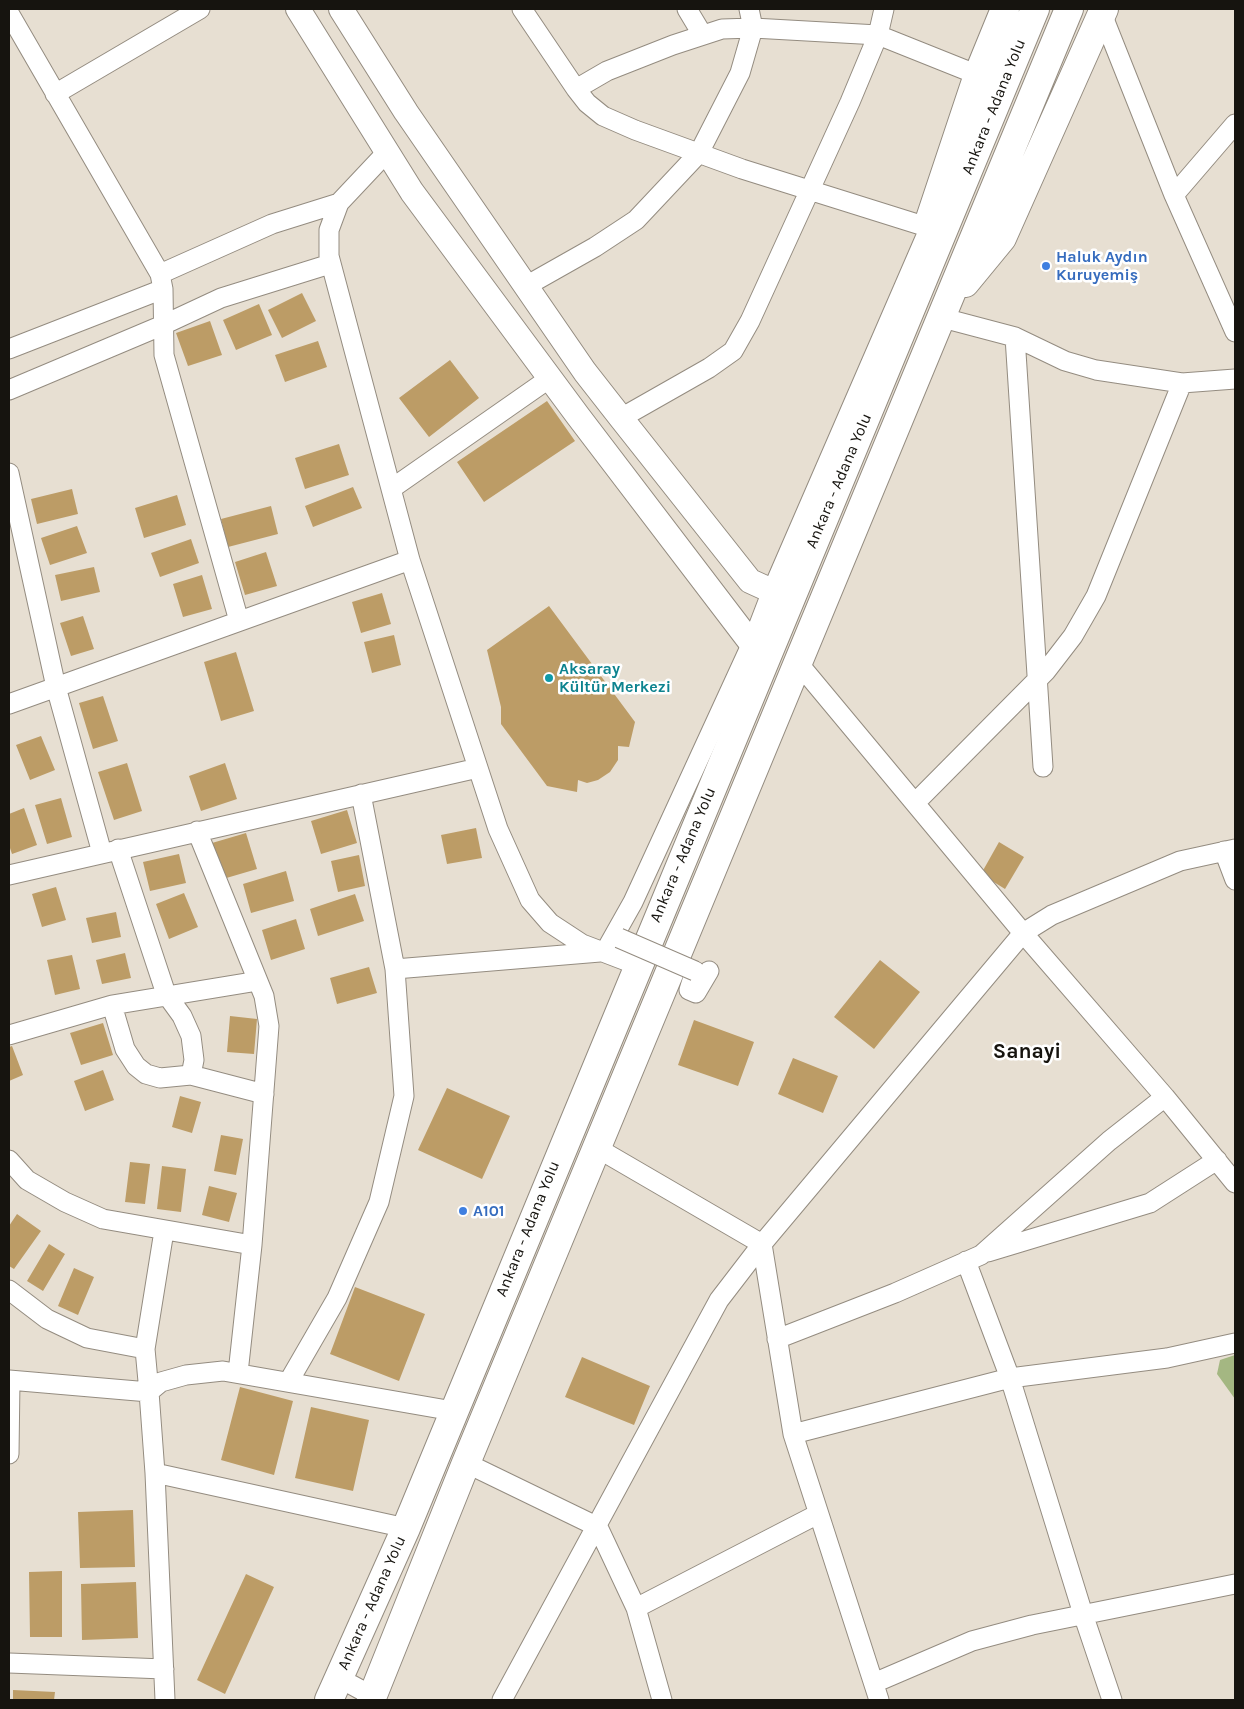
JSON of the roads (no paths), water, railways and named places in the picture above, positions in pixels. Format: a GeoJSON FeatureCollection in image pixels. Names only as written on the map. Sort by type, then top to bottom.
{"type":"FeatureCollection","features":[{"type":"Feature","properties":{"kind":"highway"},"geometry":{"type":"LineString","coordinates":[[918,295],[927,232],[978,75],[1005,9]]}},
{"type":"Feature","properties":{"kind":"highway","name":"Ankara - Adana Yolu"},"geometry":{"type":"LineString","coordinates":[[327,1682],[406,1528],[637,965],[783,589],[918,295],[1035,9]]}},
{"type":"Feature","properties":{"kind":"highway","name":"Ankara - Adana Yolu"},"geometry":{"type":"LineString","coordinates":[[362,1692],[466,1463],[946,309],[1030,100],[1070,9]]}},
{"type":"Feature","properties":{"kind":"highway"},"geometry":{"type":"LineString","coordinates":[[946,309],[1002,238],[1103,11]]}},
{"type":"Feature","properties":{"kind":"main road"},"geometry":{"type":"LineString","coordinates":[[298,9],[412,192],[550,378],[758,652]]}},
{"type":"Feature","properties":{"kind":"main road"},"geometry":{"type":"LineString","coordinates":[[341,9],[406,112],[585,372],[750,581],[783,589]]}},
{"type":"Feature","properties":{"kind":"street"},"geometry":{"type":"LineString","coordinates":[[55,94],[200,9]]}},
{"type":"Feature","properties":{"kind":"street"},"geometry":{"type":"LineString","coordinates":[[522,9],[576,89],[587,103],[604,116],[699,154],[927,232],[783,589]]}},
{"type":"Feature","properties":{"kind":"street"},"geometry":{"type":"LineString","coordinates":[[687,9],[702,34]]}},
{"type":"Feature","properties":{"kind":"street"},"geometry":{"type":"LineString","coordinates":[[526,286],[595,248],[636,220],[699,154],[740,73],[753,28],[749,9]]}},
{"type":"Feature","properties":{"kind":"street"},"geometry":{"type":"LineString","coordinates":[[621,418],[709,368],[733,351],[750,321],[878,35],[884,9]]}},
{"type":"Feature","properties":{"kind":"street"},"geometry":{"type":"LineString","coordinates":[[1103,11],[1174,195],[1235,332]]}},
{"type":"Feature","properties":{"kind":"street"},"geometry":{"type":"LineString","coordinates":[[9,13],[161,282],[164,355],[239,621]]}},
{"type":"Feature","properties":{"kind":"street"},"geometry":{"type":"LineString","coordinates":[[576,89],[607,71],[702,34],[722,29],[753,28],[878,35],[978,75]]}},
{"type":"Feature","properties":{"kind":"street"},"geometry":{"type":"LineString","coordinates":[[1174,195],[1235,124]]}},
{"type":"Feature","properties":{"kind":"street"},"geometry":{"type":"LineString","coordinates":[[387,152],[339,204],[329,230],[330,264],[410,560],[498,829],[530,900],[550,923],[582,944],[637,965]]}},
{"type":"Feature","properties":{"kind":"street"},"geometry":{"type":"LineString","coordinates":[[9,349],[161,282],[272,224],[339,204]]}},
{"type":"Feature","properties":{"kind":"street"},"geometry":{"type":"LineString","coordinates":[[9,390],[163,325],[221,298],[330,264]]}},
{"type":"Feature","properties":{"kind":"street"},"geometry":{"type":"LineString","coordinates":[[946,309],[1066,361],[1096,370],[1182,383],[1235,379]]}},
{"type":"Feature","properties":{"kind":"street"},"geometry":{"type":"LineString","coordinates":[[1015,338],[1043,767]]}},
{"type":"Feature","properties":{"kind":"street"},"geometry":{"type":"LineString","coordinates":[[391,489],[550,378]]}},
{"type":"Feature","properties":{"kind":"street"},"geometry":{"type":"LineString","coordinates":[[915,803],[1038,679],[1073,636],[1096,596],[1182,383]]}},
{"type":"Feature","properties":{"kind":"street"},"geometry":{"type":"LineString","coordinates":[[9,473],[56,687],[110,851],[166,994],[182,1016],[191,1036],[194,1060],[191,1075]]}},
{"type":"Feature","properties":{"kind":"street"},"geometry":{"type":"LineString","coordinates":[[9,704],[410,560]]}},
{"type":"Feature","properties":{"kind":"street"},"geometry":{"type":"LineString","coordinates":[[602,953],[633,902],[758,652]]}},
{"type":"Feature","properties":{"kind":"street"},"geometry":{"type":"LineString","coordinates":[[799,664],[1022,933],[1165,1097],[1235,1183]]}},
{"type":"Feature","properties":{"kind":"street"},"geometry":{"type":"LineString","coordinates":[[9,875],[478,768]]}},
{"type":"Feature","properties":{"kind":"street"},"geometry":{"type":"LineString","coordinates":[[289,1381],[337,1298],[380,1202],[404,1096],[395,969],[361,794]]}},
{"type":"Feature","properties":{"kind":"street"},"geometry":{"type":"LineString","coordinates":[[197,831],[264,996],[269,1026],[252,1245],[238,1373]]}},
{"type":"Feature","properties":{"kind":"street"},"geometry":{"type":"LineString","coordinates":[[502,1700],[598,1527],[719,1300],[762,1244],[1022,933],[1052,915],[1180,861],[1230,850],[1235,880]]}},
{"type":"Feature","properties":{"kind":"street"},"geometry":{"type":"LineString","coordinates":[[633,902],[638,907],[618,938],[702,971]]}},
{"type":"Feature","properties":{"kind":"street"},"geometry":{"type":"LineString","coordinates":[[395,969],[602,953]]}},
{"type":"Feature","properties":{"kind":"street"},"geometry":{"type":"LineString","coordinates":[[9,1034],[112,1005],[166,994],[258,981]]}},
{"type":"Feature","properties":{"kind":"street"},"geometry":{"type":"LineString","coordinates":[[112,1005],[125,1050],[136,1066],[146,1074],[160,1078],[191,1075],[264,1094]]}},
{"type":"Feature","properties":{"kind":"street"},"geometry":{"type":"LineString","coordinates":[[973,1258],[1110,1141],[1165,1097]]}},
{"type":"Feature","properties":{"kind":"street"},"geometry":{"type":"LineString","coordinates":[[597,1148],[762,1244]]}},
{"type":"Feature","properties":{"kind":"street"},"geometry":{"type":"LineString","coordinates":[[9,1160],[27,1180],[72,1206],[103,1219],[252,1245]]}},
{"type":"Feature","properties":{"kind":"street"},"geometry":{"type":"LineString","coordinates":[[777,1339],[895,1294],[973,1258],[1150,1203],[1217,1160]]}},
{"type":"Feature","properties":{"kind":"street"},"geometry":{"type":"LineString","coordinates":[[164,1231],[145,1349],[155,1473],[165,1700]]}},
{"type":"Feature","properties":{"kind":"street"},"geometry":{"type":"LineString","coordinates":[[762,1244],[794,1434],[818,1514],[877,1692],[972,1641],[1032,1625],[1235,1584]]}},
{"type":"Feature","properties":{"kind":"street"},"geometry":{"type":"LineString","coordinates":[[973,1258],[1083,1614],[1112,1700]]}},
{"type":"Feature","properties":{"kind":"street"},"geometry":{"type":"LineString","coordinates":[[9,1290],[47,1319],[87,1338],[145,1349]]}},
{"type":"Feature","properties":{"kind":"street"},"geometry":{"type":"LineString","coordinates":[[794,1434],[1010,1378],[1167,1358],[1235,1343]]}},
{"type":"Feature","properties":{"kind":"street"},"geometry":{"type":"LineString","coordinates":[[9,1454],[10,1380],[149,1392],[161,1382],[186,1375],[223,1371],[453,1411]]}},
{"type":"Feature","properties":{"kind":"street"},"geometry":{"type":"LineString","coordinates":[[466,1463],[598,1527],[636,1608],[662,1700]]}},
{"type":"Feature","properties":{"kind":"street"},"geometry":{"type":"LineString","coordinates":[[155,1473],[406,1528]]}},
{"type":"Feature","properties":{"kind":"street"},"geometry":{"type":"LineString","coordinates":[[636,1608],[818,1514]]}},
{"type":"Feature","properties":{"kind":"street"},"geometry":{"type":"LineString","coordinates":[[9,1664],[164,1670]]}},
{"type":"Feature","properties":{"kind":"place","name":"Haluk Aydın Kuruyemiş"},"geometry":{"type":"Point","coordinates":[1046,266]}},
{"type":"Feature","properties":{"kind":"place","name":"Aksaray Kültür Merkezi"},"geometry":{"type":"Point","coordinates":[549,678]}},
{"type":"Feature","properties":{"kind":"place","name":"A101"},"geometry":{"type":"Point","coordinates":[463,1211]}},
{"type":"Feature","properties":{"kind":"district","name":"Sanayi"},"geometry":{"type":"Point","coordinates":[1027,1052]}}]}
